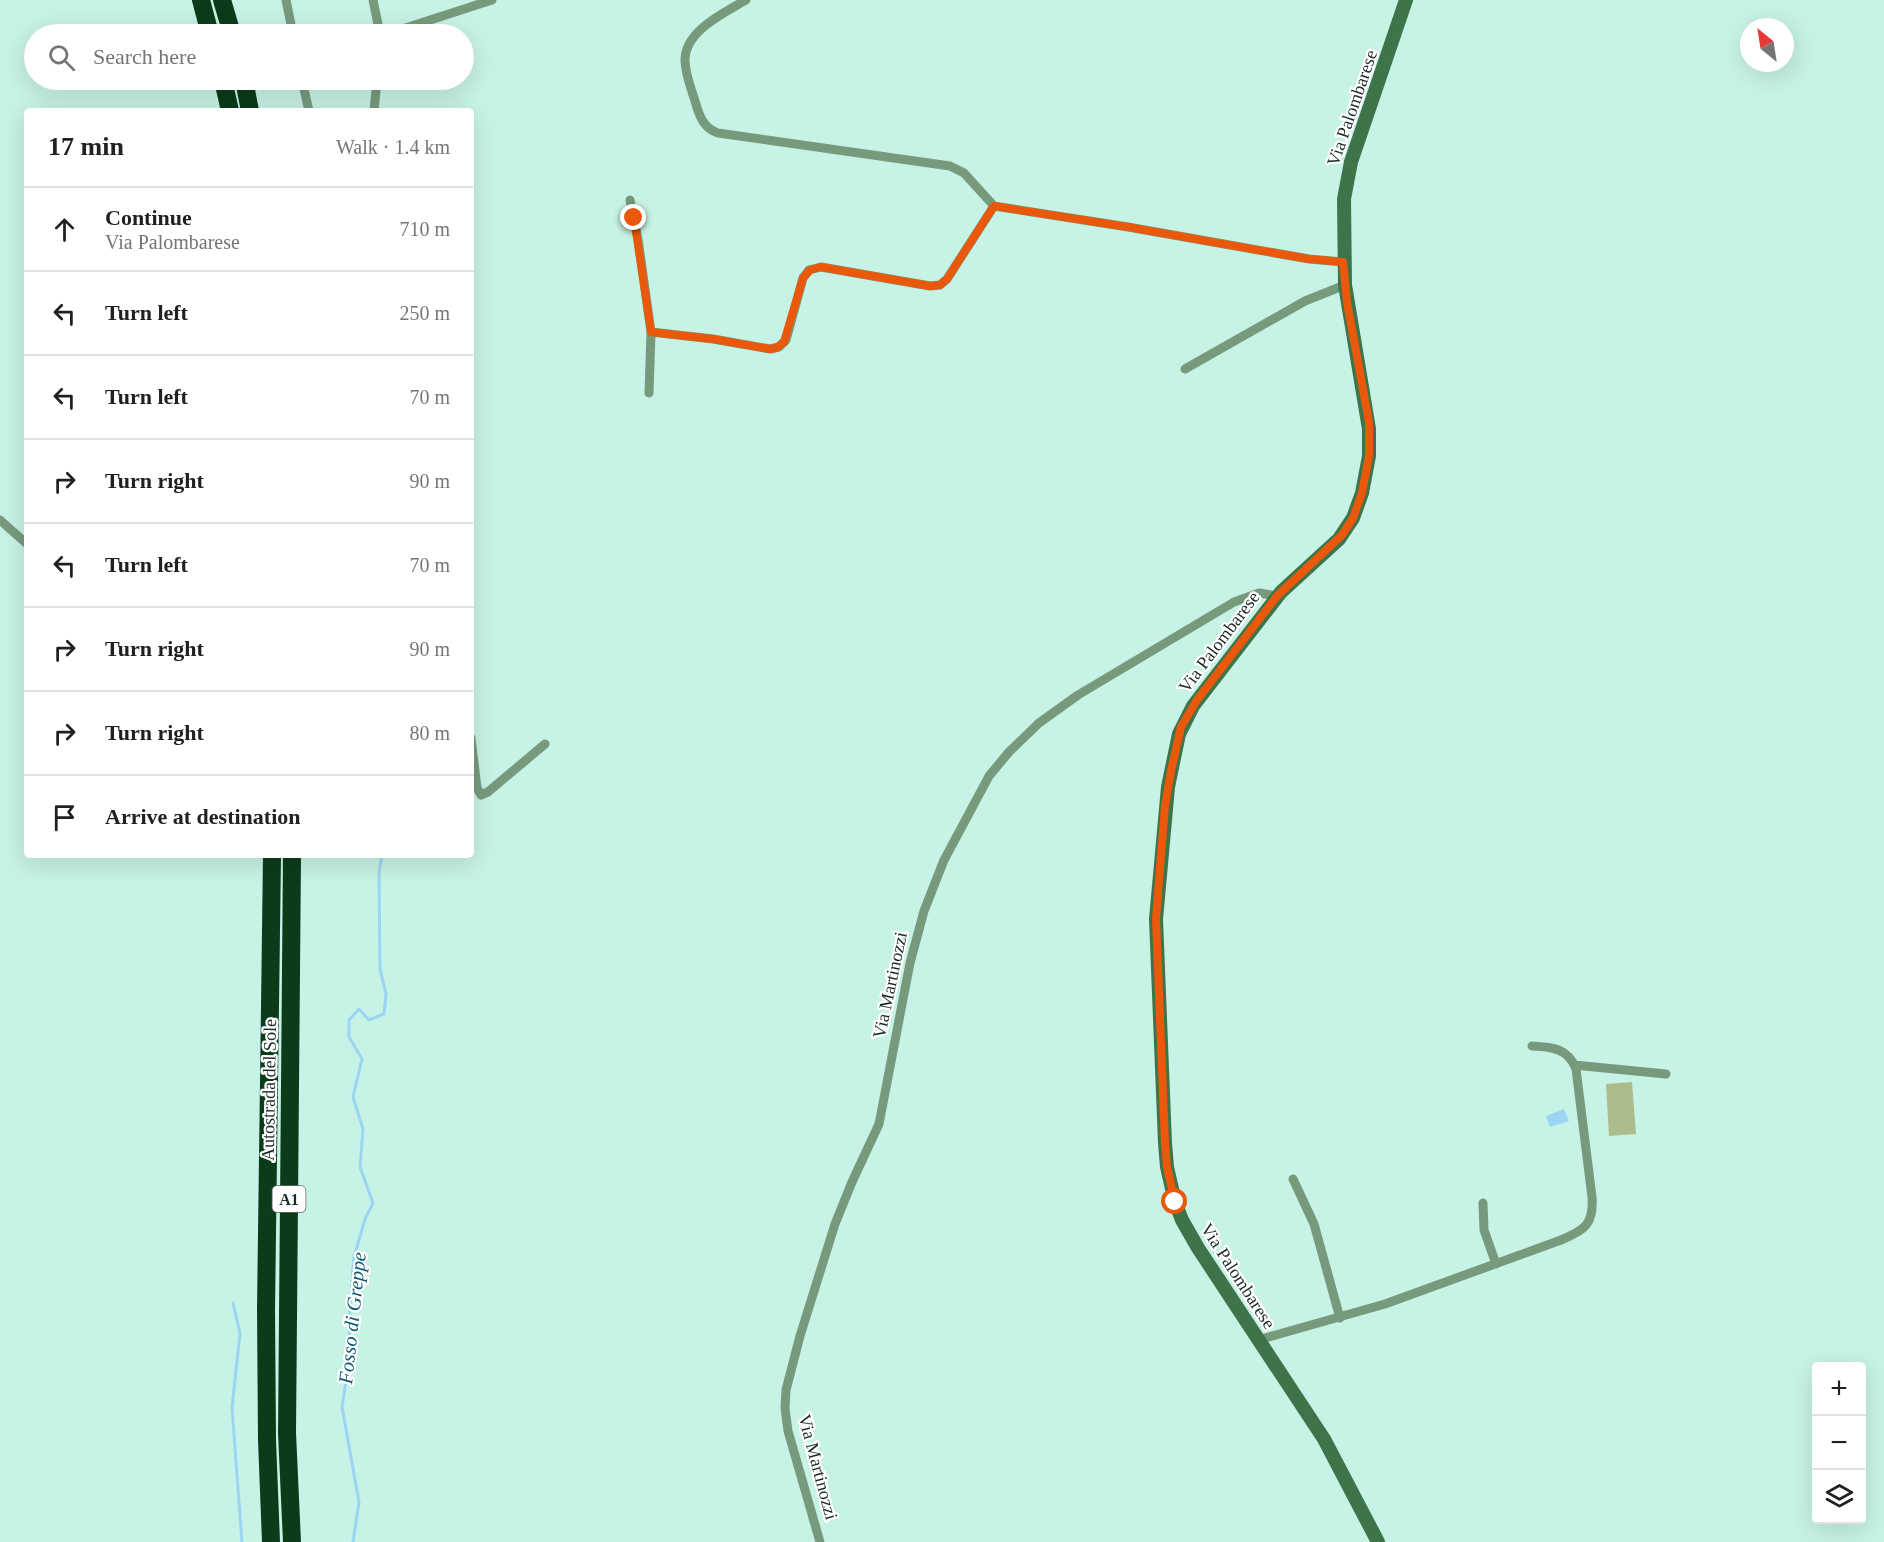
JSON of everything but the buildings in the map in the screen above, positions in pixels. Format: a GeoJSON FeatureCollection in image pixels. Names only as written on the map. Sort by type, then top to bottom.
{"type":"FeatureCollection","features":[{"type":"Feature","properties":{"kind":"highway"},"geometry":{"type":"LineString","coordinates":[[201,0],[207,24]]}},
{"type":"Feature","properties":{"kind":"highway"},"geometry":{"type":"LineString","coordinates":[[222,0],[229,24]]}},
{"type":"Feature","properties":{"kind":"highway"},"geometry":{"type":"LineString","coordinates":[[225,90],[229,108]]}},
{"type":"Feature","properties":{"kind":"highway"},"geometry":{"type":"LineString","coordinates":[[246,90],[249,108]]}},
{"type":"Feature","properties":{"kind":"highway","name":"Autostrada del Sole"},"geometry":{"type":"LineString","coordinates":[[271,1542],[267,1440],[266,1309],[272,858]]}},
{"type":"Feature","properties":{"kind":"highway","name":"Autostrada del Sole"},"geometry":{"type":"LineString","coordinates":[[292,858],[287,1433],[292,1542]]}},
{"type":"Feature","properties":{"kind":"main road","name":"Via Palombarese"},"geometry":{"type":"LineString","coordinates":[[1378,1542],[1329,1448],[1189,1235],[1182,1220],[1166,1161],[1156,919],[1168,787],[1181,727],[1197,700],[1277,596],[1342,535],[1355,514],[1364,488],[1369,456],[1369,422],[1345,285],[1344,199],[1349,168],[1406,0]]}},
{"type":"Feature","properties":{"kind":"street"},"geometry":{"type":"LineString","coordinates":[[286,0],[291,24]]}},
{"type":"Feature","properties":{"kind":"street"},"geometry":{"type":"LineString","coordinates":[[373,0],[378,24]]}},
{"type":"Feature","properties":{"kind":"street"},"geometry":{"type":"LineString","coordinates":[[416,24],[492,0]]}},
{"type":"Feature","properties":{"kind":"street"},"geometry":{"type":"LineString","coordinates":[[746,0],[702,30],[686,52],[685,64],[689,83],[700,116],[709,129],[730,135],[953,166],[964,173],[994,206],[1309,259],[1343,262]]}},
{"type":"Feature","properties":{"kind":"street"},"geometry":{"type":"LineString","coordinates":[[304,90],[308,108]]}},
{"type":"Feature","properties":{"kind":"street"},"geometry":{"type":"LineString","coordinates":[[374,108],[376,90]]}},
{"type":"Feature","properties":{"kind":"street"},"geometry":{"type":"LineString","coordinates":[[630,200],[651,332],[649,393]]}},
{"type":"Feature","properties":{"kind":"street"},"geometry":{"type":"LineString","coordinates":[[651,332],[776,348],[786,340],[803,278],[810,270],[821,267],[930,286],[940,285],[947,279],[994,206]]}},
{"type":"Feature","properties":{"kind":"street"},"geometry":{"type":"LineString","coordinates":[[1185,369],[1311,298],[1345,285]]}},
{"type":"Feature","properties":{"kind":"street"},"geometry":{"type":"LineString","coordinates":[[0,520],[24,541]]}},
{"type":"Feature","properties":{"kind":"street","name":"Via Martinozzi"},"geometry":{"type":"LineString","coordinates":[[820,1542],[788,1431],[785,1408],[786,1390],[800,1335],[835,1224],[879,1124],[910,963],[922,917],[944,860],[970,808],[992,772],[1013,747],[1045,718],[1078,695],[1234,602],[1256,593],[1264,592],[1277,596]]}},
{"type":"Feature","properties":{"kind":"street"},"geometry":{"type":"LineString","coordinates":[[474,763],[477,788],[481,795],[488,792],[545,744]]}},
{"type":"Feature","properties":{"kind":"street"},"geometry":{"type":"LineString","coordinates":[[1258,1340],[1340,1318],[1411,1295],[1574,1234],[1584,1228],[1590,1220],[1592,1197],[1578,1079],[1574,1065],[1562,1050],[1532,1046]]}},
{"type":"Feature","properties":{"kind":"street"},"geometry":{"type":"LineString","coordinates":[[1574,1065],[1666,1074]]}},
{"type":"Feature","properties":{"kind":"street"},"geometry":{"type":"LineString","coordinates":[[1293,1179],[1316,1230],[1340,1318]]}},
{"type":"Feature","properties":{"kind":"street"},"geometry":{"type":"LineString","coordinates":[[1483,1203],[1483,1227],[1496,1264]]}},
{"type":"Feature","properties":{"kind":"green space"},"geometry":{"type":"Polygon","coordinates":[[[1632,1082],[1636,1134],[1609,1136],[1606,1084],[1632,1082]]]}},
{"type":"Feature","properties":{"kind":"water"},"geometry":{"type":"Polygon","coordinates":[[[1564,1109],[1569,1121],[1550,1127],[1546,1116],[1564,1109]]]}},
{"type":"Feature","properties":{"kind":"waterway","name":"Fosso di Greppe"},"geometry":{"type":"LineString","coordinates":[[353,1542],[359,1502],[342,1407],[349,1361],[354,1257],[365,1219],[373,1203],[360,1167],[363,1129],[353,1097],[362,1059],[349,1037],[349,1020],[359,1009],[369,1020],[384,1014],[386,994],[380,969],[379,873],[382,858]]}},
{"type":"Feature","properties":{"kind":"waterway"},"geometry":{"type":"LineString","coordinates":[[233,1303],[240,1333],[232,1408],[242,1542]]}},
{"type":"Feature","properties":{"kind":"route"},"geometry":{"type":"LineString","coordinates":[[634,218],[651,332],[713,339],[770,349],[784,342],[803,278],[810,270],[821,267],[930,286],[940,285],[947,279],[994,206],[1309,259],[1343,262],[1347,302],[1369,422],[1369,456],[1357,509],[1336,543],[1277,596],[1192,706],[1179,734],[1168,787],[1157,893],[1156,937],[1165,1143],[1167,1167],[1175,1202]]}}]}
